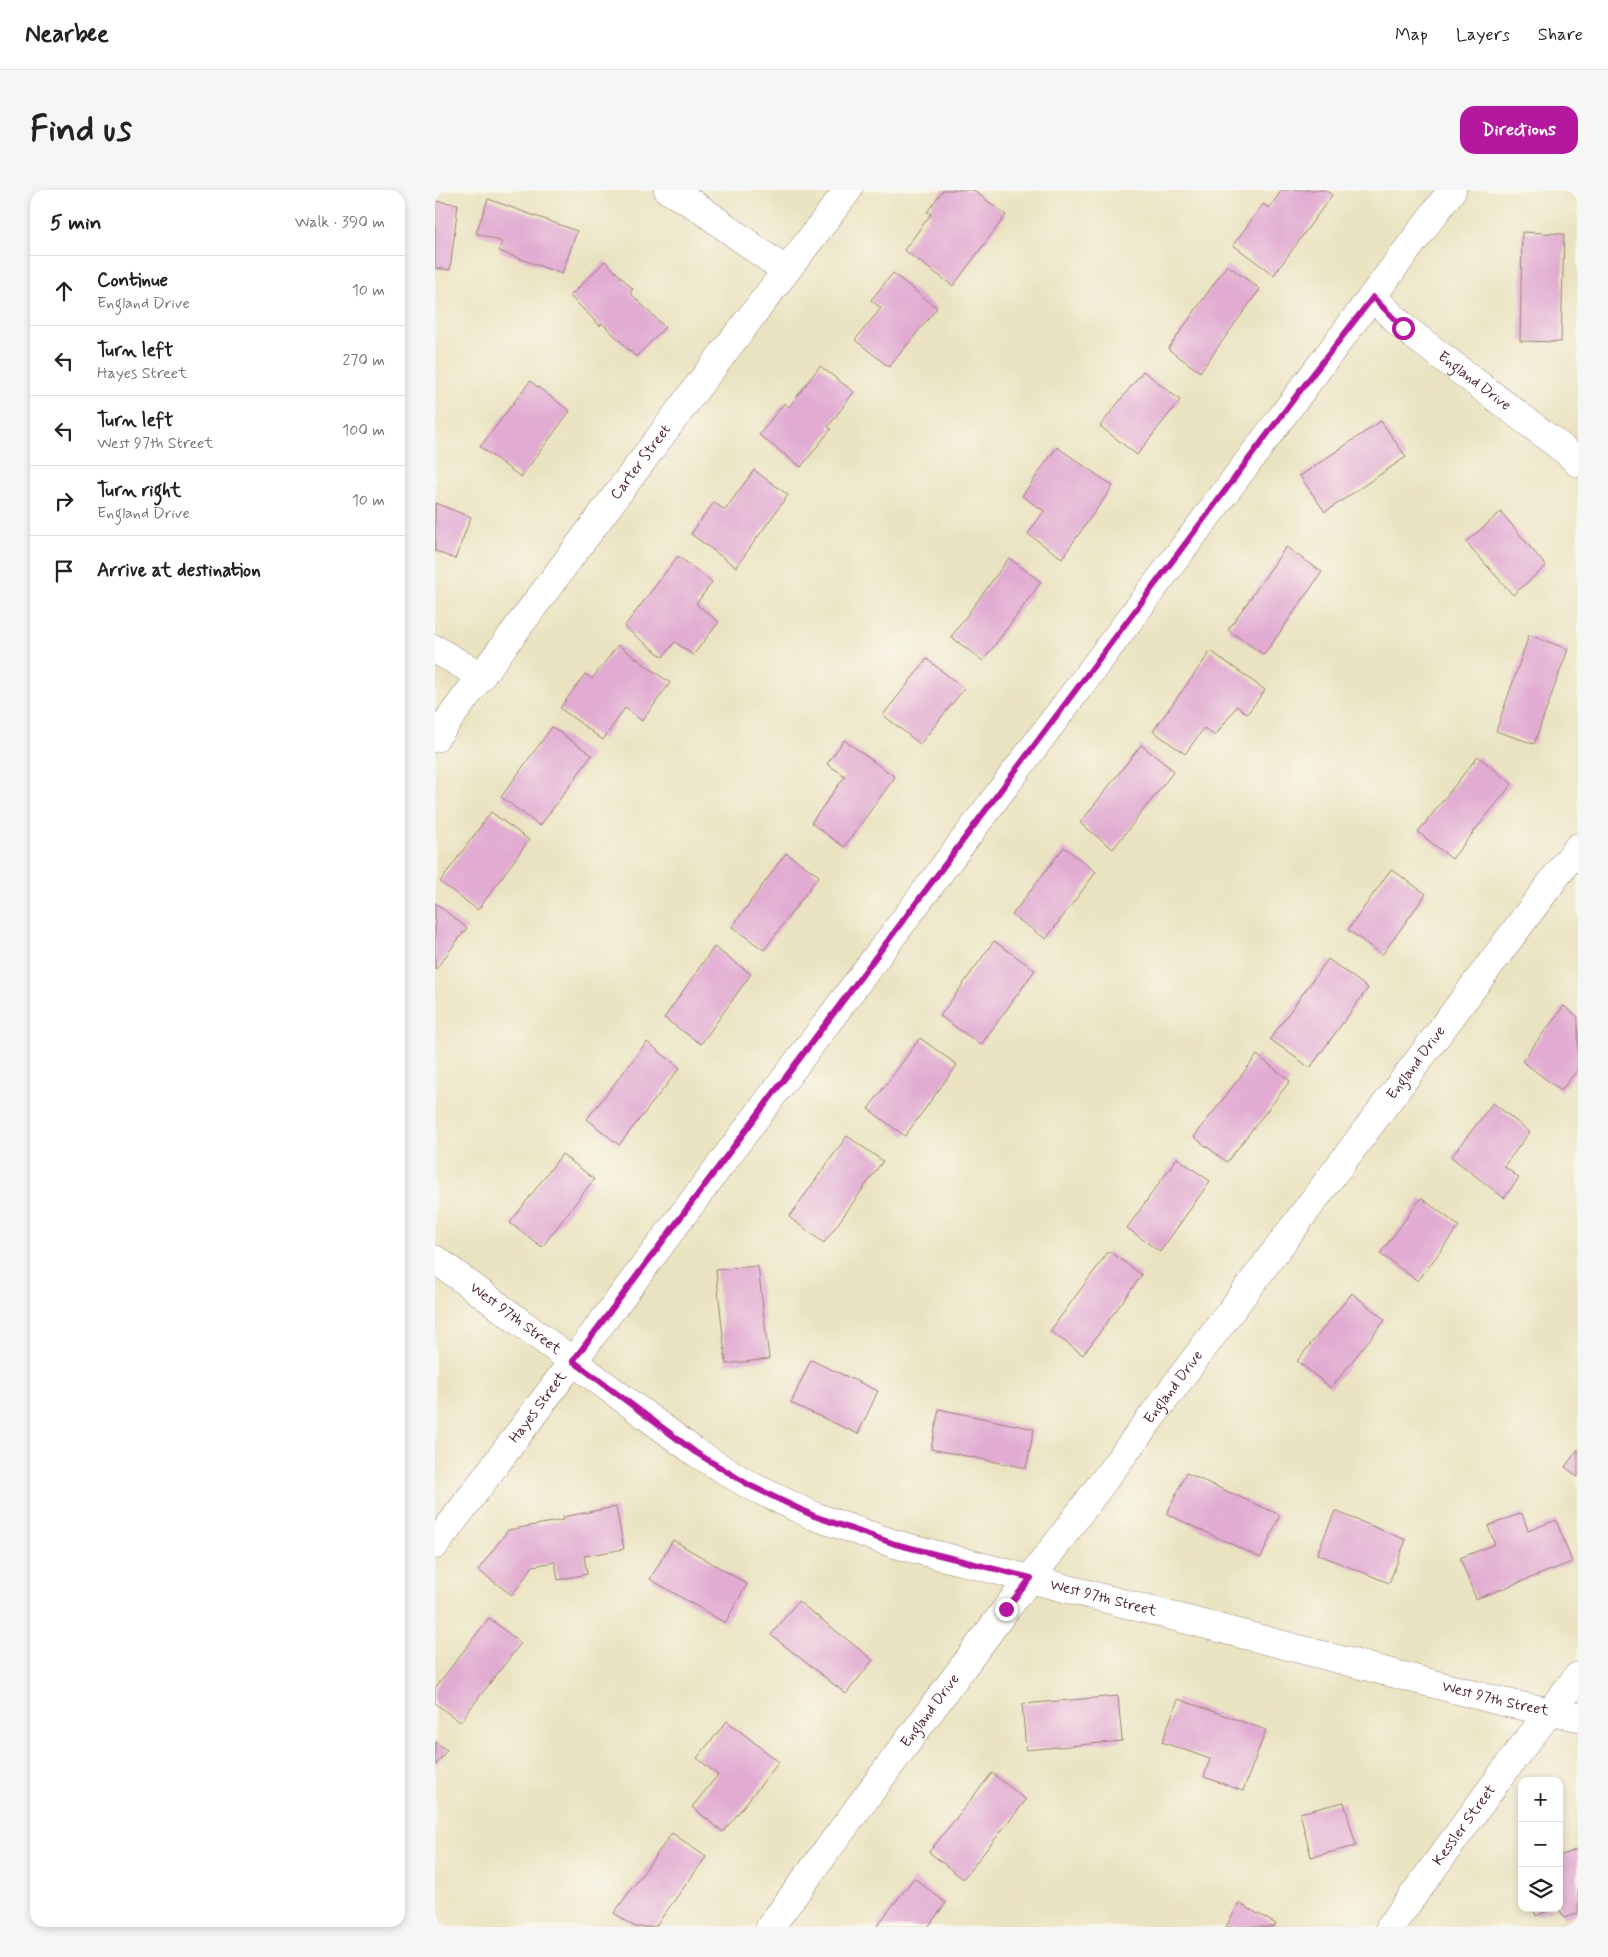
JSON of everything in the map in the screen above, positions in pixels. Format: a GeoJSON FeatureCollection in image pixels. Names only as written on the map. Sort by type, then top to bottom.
{"type":"FeatureCollection","features":[{"type":"Feature","properties":{"kind":"street"},"geometry":{"type":"LineString","coordinates":[[668,190],[695,205],[786,271]]}},
{"type":"Feature","properties":{"kind":"street","name":"Carter Street"},"geometry":{"type":"LineString","coordinates":[[435,738],[848,190]]}},
{"type":"Feature","properties":{"kind":"street","name":"Hayes Street"},"geometry":{"type":"LineString","coordinates":[[435,1545],[1452,190]]}},
{"type":"Feature","properties":{"kind":"street","name":"England Drive"},"geometry":{"type":"LineString","coordinates":[[1373,297],[1403,328],[1567,452],[1578,463]]}},
{"type":"Feature","properties":{"kind":"street"},"geometry":{"type":"LineString","coordinates":[[435,649],[481,676]]}},
{"type":"Feature","properties":{"kind":"street","name":"England Drive"},"geometry":{"type":"LineString","coordinates":[[770,1927],[994,1624],[1031,1578],[1578,847]]}},
{"type":"Feature","properties":{"kind":"street","name":"West 97th Street"},"geometry":{"type":"LineString","coordinates":[[435,1259],[695,1452],[749,1485],[814,1516],[895,1544],[1507,1703],[1578,1717]]}},
{"type":"Feature","properties":{"kind":"street","name":"Kessler Street"},"geometry":{"type":"LineString","coordinates":[[1390,1927],[1516,1755],[1578,1676]]}},
{"type":"Feature","properties":{"kind":"building"},"geometry":{"type":"Polygon","coordinates":[[[943,190],[973,190],[1006,215],[953,286],[904,250],[931,214],[927,212],[943,190]]]}},
{"type":"Feature","properties":{"kind":"building"},"geometry":{"type":"Polygon","coordinates":[[[1282,190],[1325,190],[1332,195],[1274,275],[1233,245],[1263,204],[1269,208],[1282,190]]]}},
{"type":"Feature","properties":{"kind":"building"},"geometry":{"type":"Polygon","coordinates":[[[488,199],[577,231],[562,274],[499,251],[502,242],[476,233],[488,199]]]}},
{"type":"Feature","properties":{"kind":"building"},"geometry":{"type":"Polygon","coordinates":[[[435,201],[458,204],[450,270],[435,268],[435,201]]]}},
{"type":"Feature","properties":{"kind":"building"},"geometry":{"type":"Polygon","coordinates":[[[1522,232],[1564,234],[1561,342],[1520,341],[1522,232]]]}},
{"type":"Feature","properties":{"kind":"building"},"geometry":{"type":"Polygon","coordinates":[[[605,261],[633,289],[630,293],[665,327],[636,357],[602,323],[600,326],[570,296],[605,261]]]}},
{"type":"Feature","properties":{"kind":"building"},"geometry":{"type":"Polygon","coordinates":[[[1227,265],[1260,289],[1200,372],[1168,349],[1227,265]]]}},
{"type":"Feature","properties":{"kind":"building"},"geometry":{"type":"Polygon","coordinates":[[[893,273],[937,308],[889,367],[855,340],[881,308],[871,300],[893,273]]]}},
{"type":"Feature","properties":{"kind":"building"},"geometry":{"type":"Polygon","coordinates":[[[820,366],[854,392],[828,427],[831,429],[801,467],[759,435],[784,403],[789,407],[820,366]]]}},
{"type":"Feature","properties":{"kind":"building"},"geometry":{"type":"Polygon","coordinates":[[[1143,371],[1180,400],[1137,455],[1100,426],[1143,371]]]}},
{"type":"Feature","properties":{"kind":"building"},"geometry":{"type":"Polygon","coordinates":[[[530,381],[570,411],[521,477],[480,447],[530,381]]]}},
{"type":"Feature","properties":{"kind":"building"},"geometry":{"type":"Polygon","coordinates":[[[1381,421],[1406,457],[1325,512],[1300,476],[1381,421]]]}},
{"type":"Feature","properties":{"kind":"building"},"geometry":{"type":"Polygon","coordinates":[[[1057,447],[1113,486],[1062,558],[1028,534],[1044,511],[1022,496],[1057,447]]]}},
{"type":"Feature","properties":{"kind":"building"},"geometry":{"type":"Polygon","coordinates":[[[754,470],[788,495],[736,567],[691,534],[714,502],[725,510],[754,470]]]}},
{"type":"Feature","properties":{"kind":"building"},"geometry":{"type":"Polygon","coordinates":[[[435,503],[471,517],[455,559],[435,551],[435,503]]]}},
{"type":"Feature","properties":{"kind":"building"},"geometry":{"type":"Polygon","coordinates":[[[1501,512],[1546,566],[1513,595],[1466,542],[1501,512]]]}},
{"type":"Feature","properties":{"kind":"building"},"geometry":{"type":"Polygon","coordinates":[[[1286,547],[1322,572],[1264,655],[1228,630],[1286,547]]]}},
{"type":"Feature","properties":{"kind":"building"},"geometry":{"type":"Polygon","coordinates":[[[678,556],[712,582],[696,604],[719,622],[693,655],[675,642],[663,657],[624,627],[678,556]]]}},
{"type":"Feature","properties":{"kind":"building"},"geometry":{"type":"Polygon","coordinates":[[[1009,558],[1041,582],[983,661],[951,637],[1009,558]]]}},
{"type":"Feature","properties":{"kind":"building"},"geometry":{"type":"Polygon","coordinates":[[[1529,635],[1568,649],[1534,744],[1496,731],[1529,635]]]}},
{"type":"Feature","properties":{"kind":"building"},"geometry":{"type":"Polygon","coordinates":[[[618,645],[670,683],[642,721],[625,708],[603,740],[560,708],[585,674],[592,679],[618,645]]]}},
{"type":"Feature","properties":{"kind":"building"},"geometry":{"type":"Polygon","coordinates":[[[1211,651],[1265,690],[1247,714],[1237,706],[1215,736],[1204,728],[1185,754],[1153,731],[1211,651]]]}},
{"type":"Feature","properties":{"kind":"building"},"geometry":{"type":"Polygon","coordinates":[[[927,659],[964,689],[920,744],[883,715],[927,659]]]}},
{"type":"Feature","properties":{"kind":"building"},"geometry":{"type":"Polygon","coordinates":[[[552,727],[592,755],[540,826],[501,797],[552,727]]]}},
{"type":"Feature","properties":{"kind":"building"},"geometry":{"type":"Polygon","coordinates":[[[844,740],[895,777],[844,847],[811,823],[845,776],[827,764],[844,740]]]}},
{"type":"Feature","properties":{"kind":"building"},"geometry":{"type":"Polygon","coordinates":[[[1141,745],[1174,771],[1113,849],[1080,823],[1141,745]]]}},
{"type":"Feature","properties":{"kind":"building"},"geometry":{"type":"Polygon","coordinates":[[[1478,756],[1512,784],[1452,859],[1418,832],[1478,756]]]}},
{"type":"Feature","properties":{"kind":"building"},"geometry":{"type":"Polygon","coordinates":[[[491,812],[529,840],[478,910],[440,882],[491,812]]]}},
{"type":"Feature","properties":{"kind":"building"},"geometry":{"type":"Polygon","coordinates":[[[1064,847],[1096,872],[1046,939],[1012,915],[1064,847]]]}},
{"type":"Feature","properties":{"kind":"building"},"geometry":{"type":"Polygon","coordinates":[[[786,853],[819,876],[764,950],[732,927],[786,853]]]}},
{"type":"Feature","properties":{"kind":"building"},"geometry":{"type":"Polygon","coordinates":[[[1391,869],[1426,894],[1382,955],[1348,930],[1391,869]]]}},
{"type":"Feature","properties":{"kind":"building"},"geometry":{"type":"Polygon","coordinates":[[[435,903],[467,928],[435,970],[435,903]]]}},
{"type":"Feature","properties":{"kind":"building"},"geometry":{"type":"Polygon","coordinates":[[[994,941],[1035,970],[981,1045],[940,1016],[994,941]]]}},
{"type":"Feature","properties":{"kind":"building"},"geometry":{"type":"Polygon","coordinates":[[[714,947],[751,974],[701,1044],[664,1018],[714,947]]]}},
{"type":"Feature","properties":{"kind":"building"},"geometry":{"type":"Polygon","coordinates":[[[1328,959],[1368,988],[1310,1068],[1270,1039],[1328,959]]]}},
{"type":"Feature","properties":{"kind":"building"},"geometry":{"type":"Polygon","coordinates":[[[1564,1006],[1578,1017],[1578,1069],[1561,1091],[1522,1061],[1564,1006]]]}},
{"type":"Feature","properties":{"kind":"building"},"geometry":{"type":"Polygon","coordinates":[[[920,1038],[957,1065],[905,1136],[868,1109],[920,1038]]]}},
{"type":"Feature","properties":{"kind":"building"},"geometry":{"type":"Polygon","coordinates":[[[647,1042],[680,1068],[619,1145],[587,1119],[647,1042]]]}},
{"type":"Feature","properties":{"kind":"building"},"geometry":{"type":"Polygon","coordinates":[[[1257,1055],[1290,1081],[1227,1162],[1194,1137],[1257,1055]]]}},
{"type":"Feature","properties":{"kind":"building"},"geometry":{"type":"Polygon","coordinates":[[[1493,1103],[1530,1132],[1504,1166],[1519,1178],[1504,1198],[1451,1157],[1493,1103]]]}},
{"type":"Feature","properties":{"kind":"building"},"geometry":{"type":"Polygon","coordinates":[[[847,1136],[883,1161],[824,1243],[789,1217],[847,1136]]]}},
{"type":"Feature","properties":{"kind":"building"},"geometry":{"type":"Polygon","coordinates":[[[562,1154],[594,1179],[542,1247],[510,1223],[562,1154]]]}},
{"type":"Feature","properties":{"kind":"building"},"geometry":{"type":"Polygon","coordinates":[[[1177,1158],[1210,1181],[1160,1252],[1127,1228],[1177,1158]]]}},
{"type":"Feature","properties":{"kind":"building"},"geometry":{"type":"Polygon","coordinates":[[[1421,1198],[1459,1226],[1418,1281],[1380,1254],[1421,1198]]]}},
{"type":"Feature","properties":{"kind":"building"},"geometry":{"type":"Polygon","coordinates":[[[1109,1251],[1142,1275],[1083,1355],[1050,1331],[1109,1251]]]}},
{"type":"Feature","properties":{"kind":"building"},"geometry":{"type":"Polygon","coordinates":[[[758,1266],[769,1359],[726,1364],[716,1270],[758,1266]]]}},
{"type":"Feature","properties":{"kind":"building"},"geometry":{"type":"Polygon","coordinates":[[[1352,1293],[1385,1320],[1331,1388],[1297,1361],[1352,1293]]]}},
{"type":"Feature","properties":{"kind":"building"},"geometry":{"type":"Polygon","coordinates":[[[811,1360],[878,1391],[858,1434],[791,1403],[811,1360]]]}},
{"type":"Feature","properties":{"kind":"building"},"geometry":{"type":"Polygon","coordinates":[[[939,1409],[1034,1429],[1026,1468],[931,1449],[939,1409]]]}},
{"type":"Feature","properties":{"kind":"building"},"geometry":{"type":"Polygon","coordinates":[[[1578,1449],[1578,1477],[1565,1467],[1578,1449]]]}},
{"type":"Feature","properties":{"kind":"building"},"geometry":{"type":"Polygon","coordinates":[[[1186,1473],[1280,1515],[1261,1558],[1167,1514],[1186,1473]]]}},
{"type":"Feature","properties":{"kind":"building"},"geometry":{"type":"Polygon","coordinates":[[[616,1507],[624,1549],[584,1556],[587,1574],[558,1580],[555,1562],[533,1566],[512,1595],[478,1570],[508,1530],[563,1520],[562,1517],[616,1507]]]}},
{"type":"Feature","properties":{"kind":"building"},"geometry":{"type":"Polygon","coordinates":[[[1335,1511],[1406,1540],[1389,1583],[1317,1554],[1335,1511]]]}},
{"type":"Feature","properties":{"kind":"building"},"geometry":{"type":"Polygon","coordinates":[[[1522,1513],[1528,1531],[1556,1520],[1572,1562],[1476,1599],[1460,1558],[1495,1544],[1488,1526],[1522,1513]]]}},
{"type":"Feature","properties":{"kind":"building"},"geometry":{"type":"Polygon","coordinates":[[[673,1540],[747,1584],[725,1623],[650,1579],[673,1540]]]}},
{"type":"Feature","properties":{"kind":"building"},"geometry":{"type":"Polygon","coordinates":[[[798,1601],[873,1660],[846,1694],[771,1635],[798,1601]]]}},
{"type":"Feature","properties":{"kind":"building"},"geometry":{"type":"Polygon","coordinates":[[[489,1618],[521,1643],[460,1722],[435,1703],[435,1688],[489,1618]]]}},
{"type":"Feature","properties":{"kind":"building"},"geometry":{"type":"Polygon","coordinates":[[[1118,1696],[1122,1741],[1026,1750],[1022,1704],[1118,1696]]]}},
{"type":"Feature","properties":{"kind":"building"},"geometry":{"type":"Polygon","coordinates":[[[1178,1699],[1266,1730],[1243,1791],[1204,1777],[1210,1759],[1162,1742],[1178,1699]]]}},
{"type":"Feature","properties":{"kind":"building"},"geometry":{"type":"Polygon","coordinates":[[[727,1721],[779,1762],[723,1832],[692,1807],[718,1775],[697,1758],[727,1721]]]}},
{"type":"Feature","properties":{"kind":"building"},"geometry":{"type":"Polygon","coordinates":[[[435,1742],[447,1750],[435,1766],[435,1742]]]}},
{"type":"Feature","properties":{"kind":"building"},"geometry":{"type":"Polygon","coordinates":[[[992,1773],[1026,1800],[963,1879],[929,1852],[992,1773]]]}},
{"type":"Feature","properties":{"kind":"building"},"geometry":{"type":"Polygon","coordinates":[[[1344,1802],[1356,1846],[1311,1857],[1300,1813],[1344,1802]]]}},
{"type":"Feature","properties":{"kind":"building"},"geometry":{"type":"Polygon","coordinates":[[[672,1833],[706,1857],[655,1927],[635,1927],[614,1913],[672,1833]]]}},
{"type":"Feature","properties":{"kind":"building"},"geometry":{"type":"Polygon","coordinates":[[[1578,1849],[1578,1913],[1564,1918],[1561,1912],[1563,1912],[1563,1855],[1578,1849]]]}},
{"type":"Feature","properties":{"kind":"building"},"geometry":{"type":"Polygon","coordinates":[[[914,1878],[946,1903],[928,1927],[876,1927],[914,1878]]]}},
{"type":"Feature","properties":{"kind":"building"},"geometry":{"type":"Polygon","coordinates":[[[1239,1903],[1276,1924],[1274,1927],[1226,1927],[1239,1903]]]}},
{"type":"Feature","properties":{"kind":"building"},"geometry":{"type":"Polygon","coordinates":[[[1534,1912],[1546,1912],[1536,1916],[1534,1912]]]}},
{"type":"Feature","properties":{"kind":"route"},"geometry":{"type":"LineString","coordinates":[[1006,1609],[1031,1578],[895,1544],[814,1516],[749,1485],[695,1452],[573,1361],[1293,400],[1373,297],[1403,328]]}}]}
